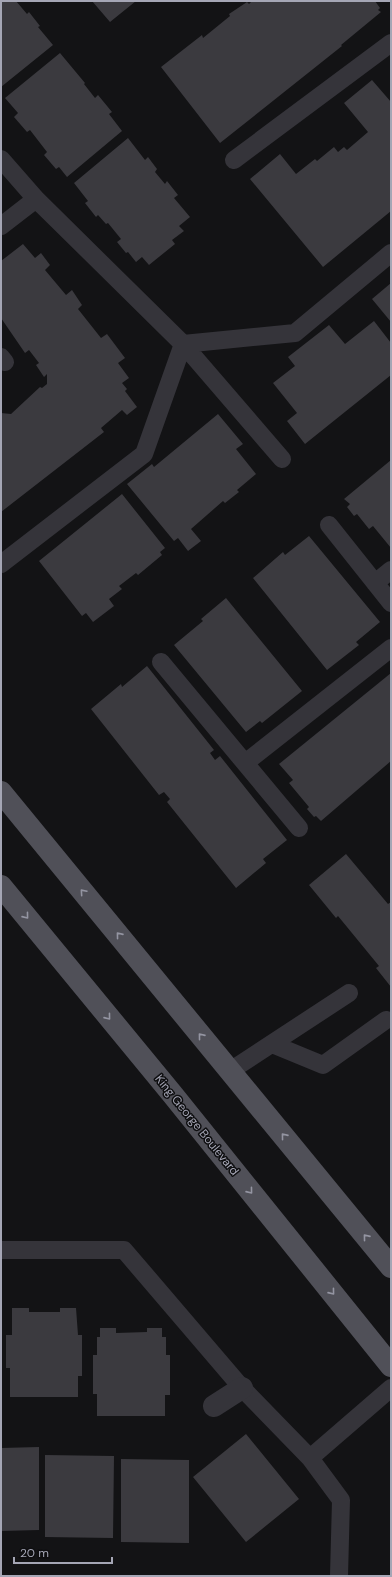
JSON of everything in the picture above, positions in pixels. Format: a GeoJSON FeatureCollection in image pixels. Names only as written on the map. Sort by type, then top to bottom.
{"type":"FeatureCollection","features":[{"type":"Feature","properties":{"kind":"main road"},"geometry":{"type":"LineString","coordinates":[[1,792],[391,1267]]}},
{"type":"Feature","properties":{"kind":"main road"},"geometry":{"type":"LineString","coordinates":[[1,808],[67,874]]}},
{"type":"Feature","properties":{"kind":"main road","name":"King George Boulevard"},"geometry":{"type":"LineString","coordinates":[[1,886],[173,1095],[391,1366]]}},
{"type":"Feature","properties":{"kind":"street"},"geometry":{"type":"LineString","coordinates":[[214,1406],[242,1388]]}},
{"type":"Feature","properties":{"kind":"lane"},"geometry":{"type":"LineString","coordinates":[[234,160],[391,43]]}},
{"type":"Feature","properties":{"kind":"lane"},"geometry":{"type":"LineString","coordinates":[[1,159],[36,199],[183,344],[282,459]]}},
{"type":"Feature","properties":{"kind":"lane"},"geometry":{"type":"LineString","coordinates":[[1,226],[36,199]]}},
{"type":"Feature","properties":{"kind":"lane"},"geometry":{"type":"LineString","coordinates":[[183,344],[295,334],[391,253]]}},
{"type":"Feature","properties":{"kind":"lane"},"geometry":{"type":"LineString","coordinates":[[1,564],[144,454],[183,344]]}},
{"type":"Feature","properties":{"kind":"lane"},"geometry":{"type":"LineString","coordinates":[[329,525],[391,603]]}},
{"type":"Feature","properties":{"kind":"lane"},"geometry":{"type":"LineString","coordinates":[[375,583],[391,570]]}},
{"type":"Feature","properties":{"kind":"lane"},"geometry":{"type":"LineString","coordinates":[[245,763],[391,648]]}},
{"type":"Feature","properties":{"kind":"lane"},"geometry":{"type":"LineString","coordinates":[[161,662],[299,828]]}},
{"type":"Feature","properties":{"kind":"lane"},"geometry":{"type":"LineString","coordinates":[[230,1071],[349,994]]}},
{"type":"Feature","properties":{"kind":"lane"},"geometry":{"type":"LineString","coordinates":[[272,1044],[323,1065],[386,1020]]}},
{"type":"Feature","properties":{"kind":"lane"},"geometry":{"type":"LineString","coordinates":[[1,1250],[124,1250],[242,1388],[310,1458],[341,1500],[339,1576]]}},
{"type":"Feature","properties":{"kind":"lane"},"geometry":{"type":"LineString","coordinates":[[310,1458],[391,1388]]}},
{"type":"Feature","properties":{"kind":"building"},"geometry":{"type":"Polygon","coordinates":[[[1,1],[16,1],[27,14],[29,12],[40,26],[38,27],[53,45],[1,87],[1,1]]]}},
{"type":"Feature","properties":{"kind":"building"},"geometry":{"type":"Polygon","coordinates":[[[92,1],[136,1],[110,22],[92,1]]]}},
{"type":"Feature","properties":{"kind":"building"},"geometry":{"type":"Polygon","coordinates":[[[252,1],[375,1],[380,8],[378,10],[381,12],[341,45],[342,46],[220,143],[161,67],[202,35],[203,38],[230,16],[229,14],[247,2],[249,4],[252,1]]]}},
{"type":"Feature","properties":{"kind":"building"},"geometry":{"type":"Polygon","coordinates":[[[60,53],[85,83],[84,84],[95,98],[98,95],[112,112],[109,114],[122,131],[67,177],[59,167],[56,169],[44,155],[47,152],[30,130],[27,132],[14,117],[18,113],[5,98],[60,53]]]}},
{"type":"Feature","properties":{"kind":"building"},"geometry":{"type":"Polygon","coordinates":[[[372,80],[391,102],[391,211],[323,267],[250,179],[280,154],[296,174],[315,159],[317,161],[334,147],[338,152],[344,147],[347,150],[368,132],[344,103],[372,80]]]}},
{"type":"Feature","properties":{"kind":"building"},"geometry":{"type":"Polygon","coordinates":[[[128,138],[145,160],[148,157],[157,169],[155,172],[165,184],[167,181],[178,195],[174,198],[190,217],[179,226],[184,231],[172,240],[175,244],[149,265],[142,257],[136,262],[128,252],[126,253],[117,242],[121,239],[108,223],[106,224],[98,215],[96,217],[85,203],[88,201],[74,183],[128,138]]]}},
{"type":"Feature","properties":{"kind":"building"},"geometry":{"type":"Polygon","coordinates":[[[23,244],[35,258],[41,253],[50,265],[45,270],[66,295],[72,290],[82,305],[78,309],[101,338],[107,334],[125,358],[118,363],[129,378],[122,383],[127,389],[125,391],[137,407],[127,415],[122,410],[101,428],[104,432],[1,512],[1,413],[11,414],[40,387],[42,388],[47,384],[47,374],[44,377],[36,365],[39,363],[29,350],[25,353],[1,318],[1,261],[23,244]]]}},
{"type":"Feature","properties":{"kind":"building"},"geometry":{"type":"Polygon","coordinates":[[[391,283],[391,322],[372,299],[391,283]]]}},
{"type":"Feature","properties":{"kind":"building"},"geometry":{"type":"Polygon","coordinates":[[[374,321],[391,343],[391,375],[305,444],[287,421],[297,413],[273,383],[295,366],[288,357],[329,325],[345,344],[374,321]]]}},
{"type":"Feature","properties":{"kind":"building"},"geometry":{"type":"Polygon","coordinates":[[[218,414],[243,444],[236,449],[256,474],[237,490],[239,492],[225,503],[223,501],[191,529],[201,541],[188,551],[178,538],[174,541],[127,484],[152,464],[154,467],[218,414]]]}},
{"type":"Feature","properties":{"kind":"building"},"geometry":{"type":"Polygon","coordinates":[[[391,460],[391,548],[373,526],[369,529],[357,514],[354,516],[347,507],[350,504],[344,499],[391,460]]]}},
{"type":"Feature","properties":{"kind":"building"},"geometry":{"type":"Polygon","coordinates":[[[122,494],[165,548],[160,552],[162,555],[138,575],[136,573],[119,586],[122,589],[109,599],[114,606],[93,622],[86,613],[82,616],[39,561],[122,494]]]}},
{"type":"Feature","properties":{"kind":"building"},"geometry":{"type":"Polygon","coordinates":[[[309,536],[380,622],[356,642],[359,645],[327,670],[253,578],[283,552],[285,555],[309,536]]]}},
{"type":"Feature","properties":{"kind":"building"},"geometry":{"type":"Polygon","coordinates":[[[226,598],[302,691],[262,723],[260,721],[246,732],[174,645],[203,621],[201,619],[226,598]]]}},
{"type":"Feature","properties":{"kind":"building"},"geometry":{"type":"Polygon","coordinates":[[[147,666],[214,750],[210,753],[215,760],[220,756],[287,840],[263,859],[266,863],[236,888],[167,802],[170,799],[164,792],[159,795],[91,709],[121,684],[122,687],[147,666]]]}},
{"type":"Feature","properties":{"kind":"building"},"geometry":{"type":"Polygon","coordinates":[[[391,673],[391,761],[321,821],[316,816],[314,817],[307,809],[309,807],[289,783],[293,780],[279,764],[391,673]]]}},
{"type":"Feature","properties":{"kind":"building"},"geometry":{"type":"Polygon","coordinates":[[[346,854],[388,904],[391,902],[391,987],[376,968],[379,966],[338,916],[336,918],[309,885],[346,854]]]}},
{"type":"Feature","properties":{"kind":"building"},"geometry":{"type":"Polygon","coordinates":[[[12,1308],[29,1308],[29,1312],[60,1312],[60,1308],[76,1308],[78,1335],[82,1335],[82,1376],[78,1376],[78,1397],[10,1397],[10,1368],[6,1368],[6,1335],[12,1335],[12,1308]]]}},
{"type":"Feature","properties":{"kind":"building"},"geometry":{"type":"Polygon","coordinates":[[[100,1328],[116,1328],[116,1333],[147,1332],[147,1328],[162,1328],[162,1337],[166,1337],[166,1355],[170,1355],[170,1395],[165,1395],[165,1416],[97,1416],[97,1394],[93,1394],[93,1355],[97,1355],[97,1337],[100,1337],[100,1328]]]}},
{"type":"Feature","properties":{"kind":"building"},"geometry":{"type":"Polygon","coordinates":[[[246,1434],[299,1499],[246,1542],[193,1477],[246,1434]]]}},
{"type":"Feature","properties":{"kind":"building"},"geometry":{"type":"Polygon","coordinates":[[[39,1447],[39,1530],[1,1531],[1,1448],[39,1447]]]}},
{"type":"Feature","properties":{"kind":"building"},"geometry":{"type":"Polygon","coordinates":[[[45,1455],[114,1456],[113,1538],[45,1537],[45,1455]]]}},
{"type":"Feature","properties":{"kind":"building"},"geometry":{"type":"Polygon","coordinates":[[[121,1459],[189,1460],[189,1543],[121,1542],[121,1459]]]}}]}
